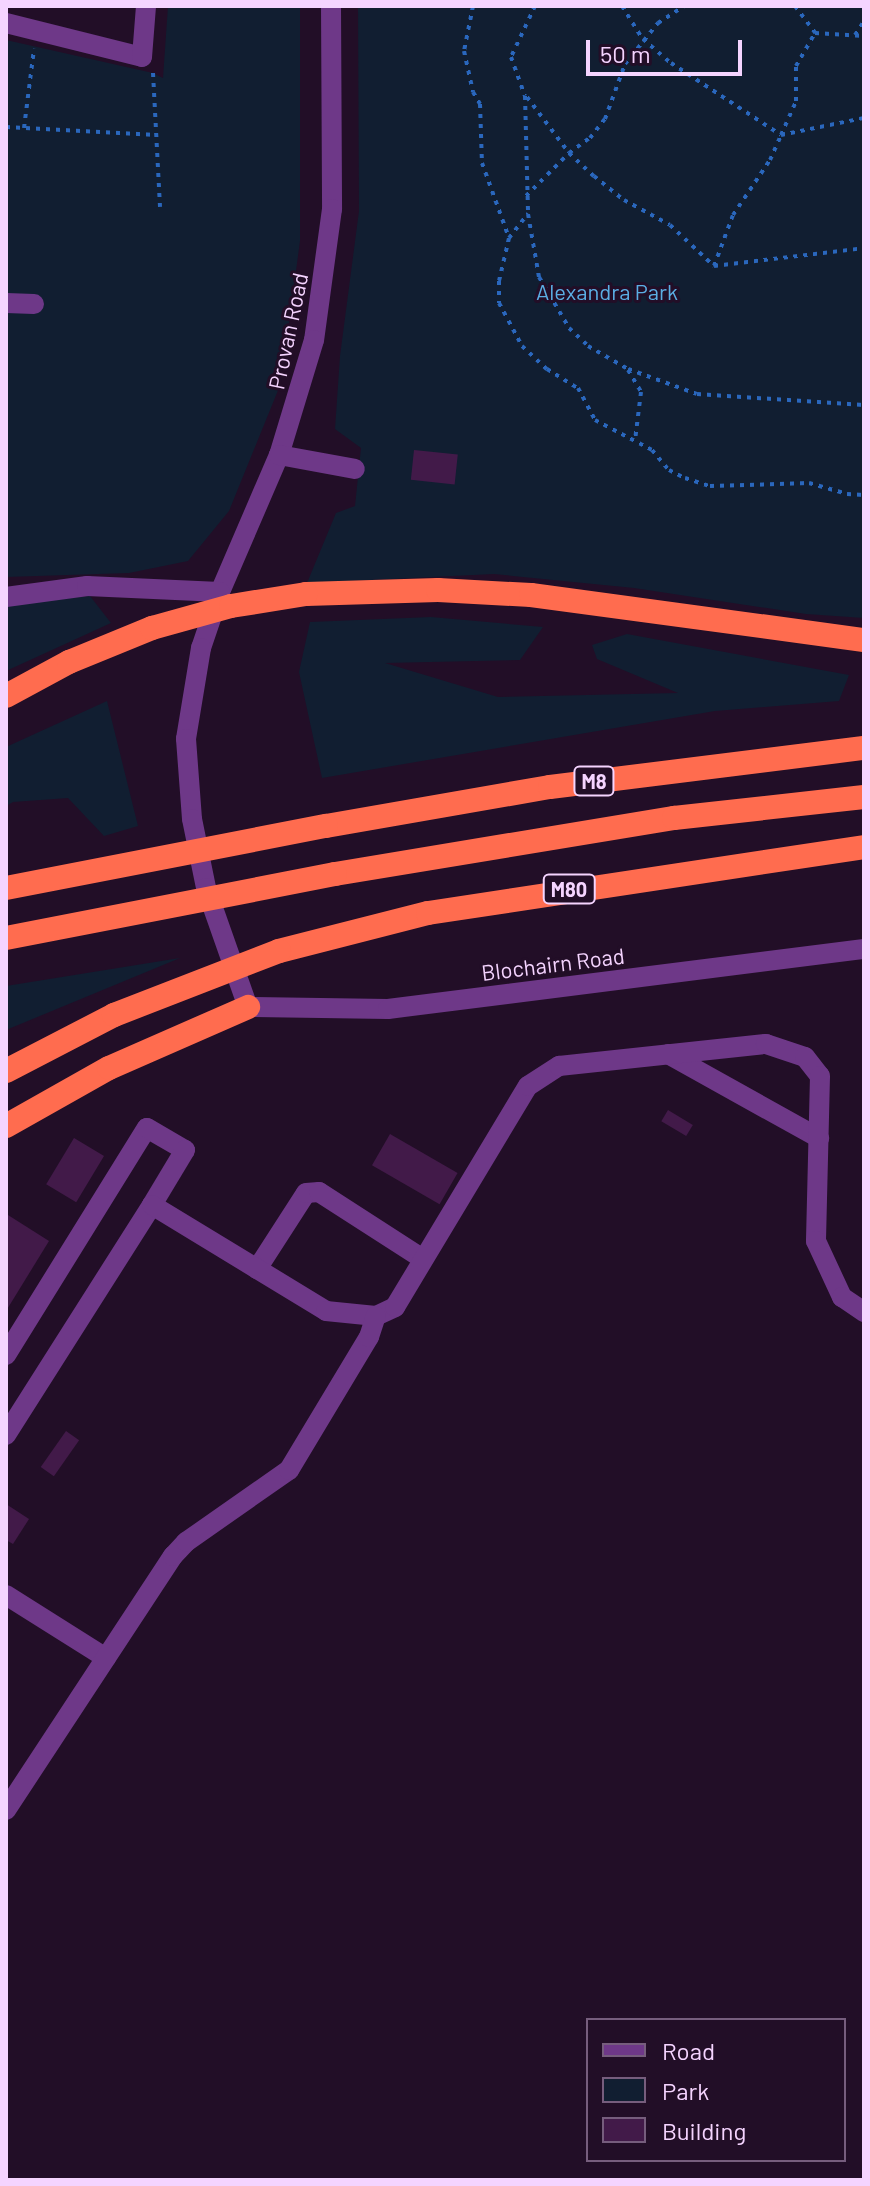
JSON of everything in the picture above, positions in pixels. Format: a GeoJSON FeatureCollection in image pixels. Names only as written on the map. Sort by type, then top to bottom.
{"type":"FeatureCollection","features":[{"type":"Feature","properties":{"kind":"highway"},"geometry":{"type":"LineString","coordinates":[[6,696],[69,662],[152,628],[231,606],[306,594],[438,590],[531,595],[864,640]]}},
{"type":"Feature","properties":{"kind":"highway","name":"M8"},"geometry":{"type":"LineString","coordinates":[[6,888],[326,826],[550,787],[864,748]]}},
{"type":"Feature","properties":{"kind":"highway","name":"M8"},"geometry":{"type":"LineString","coordinates":[[6,938],[335,874],[674,818],[864,797]]}},
{"type":"Feature","properties":{"kind":"highway","name":"M80"},"geometry":{"type":"LineString","coordinates":[[6,1071],[114,1015],[279,951],[459,908],[864,847]]}},
{"type":"Feature","properties":{"kind":"highway"},"geometry":{"type":"LineString","coordinates":[[6,1126],[109,1068],[248,1007]]}},
{"type":"Feature","properties":{"kind":"street"},"geometry":{"type":"LineString","coordinates":[[6,23],[142,57],[146,6]]}},
{"type":"Feature","properties":{"kind":"street","name":"Provan Road"},"geometry":{"type":"LineString","coordinates":[[248,1007],[206,888],[192,819],[186,739],[201,648],[220,592],[279,455],[314,340],[324,286],[332,209],[331,6]]}},
{"type":"Feature","properties":{"kind":"street"},"geometry":{"type":"LineString","coordinates":[[6,303],[34,304]]}},
{"type":"Feature","properties":{"kind":"street"},"geometry":{"type":"LineString","coordinates":[[279,455],[355,469]]}},
{"type":"Feature","properties":{"kind":"street"},"geometry":{"type":"LineString","coordinates":[[6,597],[87,586],[220,592]]}},
{"type":"Feature","properties":{"kind":"street","name":"Blochairn Road"},"geometry":{"type":"LineString","coordinates":[[248,1007],[388,1009],[864,949]]}},
{"type":"Feature","properties":{"kind":"street"},"geometry":{"type":"LineString","coordinates":[[152,1205],[326,1311],[376,1316],[395,1307],[528,1086],[559,1066],[766,1044],[805,1057],[820,1076],[816,1241],[842,1297],[864,1312]]}},
{"type":"Feature","properties":{"kind":"street"},"geometry":{"type":"LineString","coordinates":[[668,1054],[819,1138]]}},
{"type":"Feature","properties":{"kind":"street"},"geometry":{"type":"LineString","coordinates":[[6,1355],[147,1128],[185,1150],[6,1435]]}},
{"type":"Feature","properties":{"kind":"street"},"geometry":{"type":"LineString","coordinates":[[257,1269],[306,1193],[319,1192],[423,1259]]}},
{"type":"Feature","properties":{"kind":"street"},"geometry":{"type":"LineString","coordinates":[[6,1810],[173,1556],[186,1542],[289,1470],[369,1337],[376,1316]]}},
{"type":"Feature","properties":{"kind":"street"},"geometry":{"type":"LineString","coordinates":[[6,1595],[106,1658]]}},
{"type":"Feature","properties":{"kind":"path"},"geometry":{"type":"LineString","coordinates":[[473,6],[464,51],[473,92],[480,104],[482,163],[509,238]]}},
{"type":"Feature","properties":{"kind":"path"},"geometry":{"type":"LineString","coordinates":[[535,6],[511,57],[525,96],[569,153],[624,200],[670,225],[714,266],[864,248]]}},
{"type":"Feature","properties":{"kind":"path"},"geometry":{"type":"LineString","coordinates":[[622,6],[643,39],[671,63],[781,135],[864,118]]}},
{"type":"Feature","properties":{"kind":"path"},"geometry":{"type":"LineString","coordinates":[[526,196],[569,153],[590,138],[605,119],[625,64],[658,23],[684,6]]}},
{"type":"Feature","properties":{"kind":"path"},"geometry":{"type":"LineString","coordinates":[[795,6],[815,33]]}},
{"type":"Feature","properties":{"kind":"path"},"geometry":{"type":"LineString","coordinates":[[855,35],[864,21]]}},
{"type":"Feature","properties":{"kind":"path"},"geometry":{"type":"LineString","coordinates":[[24,128],[36,31]]}},
{"type":"Feature","properties":{"kind":"path"},"geometry":{"type":"LineString","coordinates":[[815,33],[864,36]]}},
{"type":"Feature","properties":{"kind":"path"},"geometry":{"type":"LineString","coordinates":[[714,266],[733,215],[770,160],[796,101],[796,66],[815,33]]}},
{"type":"Feature","properties":{"kind":"path"},"geometry":{"type":"LineString","coordinates":[[142,57],[153,73],[160,207]]}},
{"type":"Feature","properties":{"kind":"path"},"geometry":{"type":"LineString","coordinates":[[525,96],[526,196],[539,277],[569,328],[588,346],[628,369],[697,394],[864,405]]}},
{"type":"Feature","properties":{"kind":"path"},"geometry":{"type":"LineString","coordinates":[[6,127],[157,135]]}},
{"type":"Feature","properties":{"kind":"path"},"geometry":{"type":"LineString","coordinates":[[528,214],[509,238],[498,293],[502,312],[514,335],[547,369],[578,388],[595,420],[635,440],[660,457],[669,470],[696,483],[726,486],[788,481],[864,495]]}},
{"type":"Feature","properties":{"kind":"path"},"geometry":{"type":"LineString","coordinates":[[628,369],[641,392],[635,440]]}},
{"type":"Feature","properties":{"kind":"green space"},"geometry":{"type":"Polygon","coordinates":[[[168,6],[300,6],[300,241],[281,383],[229,511],[188,561],[129,573],[6,577],[6,40],[153,73],[163,78],[168,6]]]}},
{"type":"Feature","properties":{"kind":"green space","name":"Alexandra Park"},"geometry":{"type":"Polygon","coordinates":[[[358,6],[864,6],[864,618],[806,614],[634,588],[494,574],[307,583],[336,513],[355,506],[361,448],[335,429],[340,356],[359,211],[358,6]]]}},
{"type":"Feature","properties":{"kind":"green space"},"geometry":{"type":"Polygon","coordinates":[[[90,596],[111,623],[6,671],[6,604],[90,596]]]}},
{"type":"Feature","properties":{"kind":"green space"},"geometry":{"type":"Polygon","coordinates":[[[431,617],[543,627],[520,660],[385,663],[498,697],[678,693],[597,659],[592,645],[627,634],[849,675],[839,701],[715,711],[322,778],[299,672],[310,622],[431,617]]]}},
{"type":"Feature","properties":{"kind":"green space"},"geometry":{"type":"Polygon","coordinates":[[[107,701],[138,826],[104,836],[68,798],[13,802],[6,806],[6,747],[107,701]]]}},
{"type":"Feature","properties":{"kind":"green space"},"geometry":{"type":"Polygon","coordinates":[[[180,958],[6,1030],[6,986],[180,958]]]}},
{"type":"Feature","properties":{"kind":"building"},"geometry":{"type":"Polygon","coordinates":[[[414,450],[458,455],[455,484],[411,480],[414,450]]]}},
{"type":"Feature","properties":{"kind":"building"},"geometry":{"type":"Polygon","coordinates":[[[668,1110],[693,1125],[686,1136],[661,1121],[668,1110]]]}},
{"type":"Feature","properties":{"kind":"building"},"geometry":{"type":"Polygon","coordinates":[[[390,1134],[458,1173],[440,1204],[372,1165],[390,1134]]]}},
{"type":"Feature","properties":{"kind":"building"},"geometry":{"type":"Polygon","coordinates":[[[74,1138],[104,1156],[76,1202],[46,1184],[74,1138]]]}},
{"type":"Feature","properties":{"kind":"building"},"geometry":{"type":"Polygon","coordinates":[[[8,1215],[49,1241],[6,1311],[6,1219],[8,1215]]]}},
{"type":"Feature","properties":{"kind":"building"},"geometry":{"type":"Polygon","coordinates":[[[66,1431],[79,1440],[54,1476],[41,1467],[66,1431]]]}},
{"type":"Feature","properties":{"kind":"building"},"geometry":{"type":"Polygon","coordinates":[[[6,1504],[29,1519],[13,1544],[6,1540],[6,1504]]]}}]}
